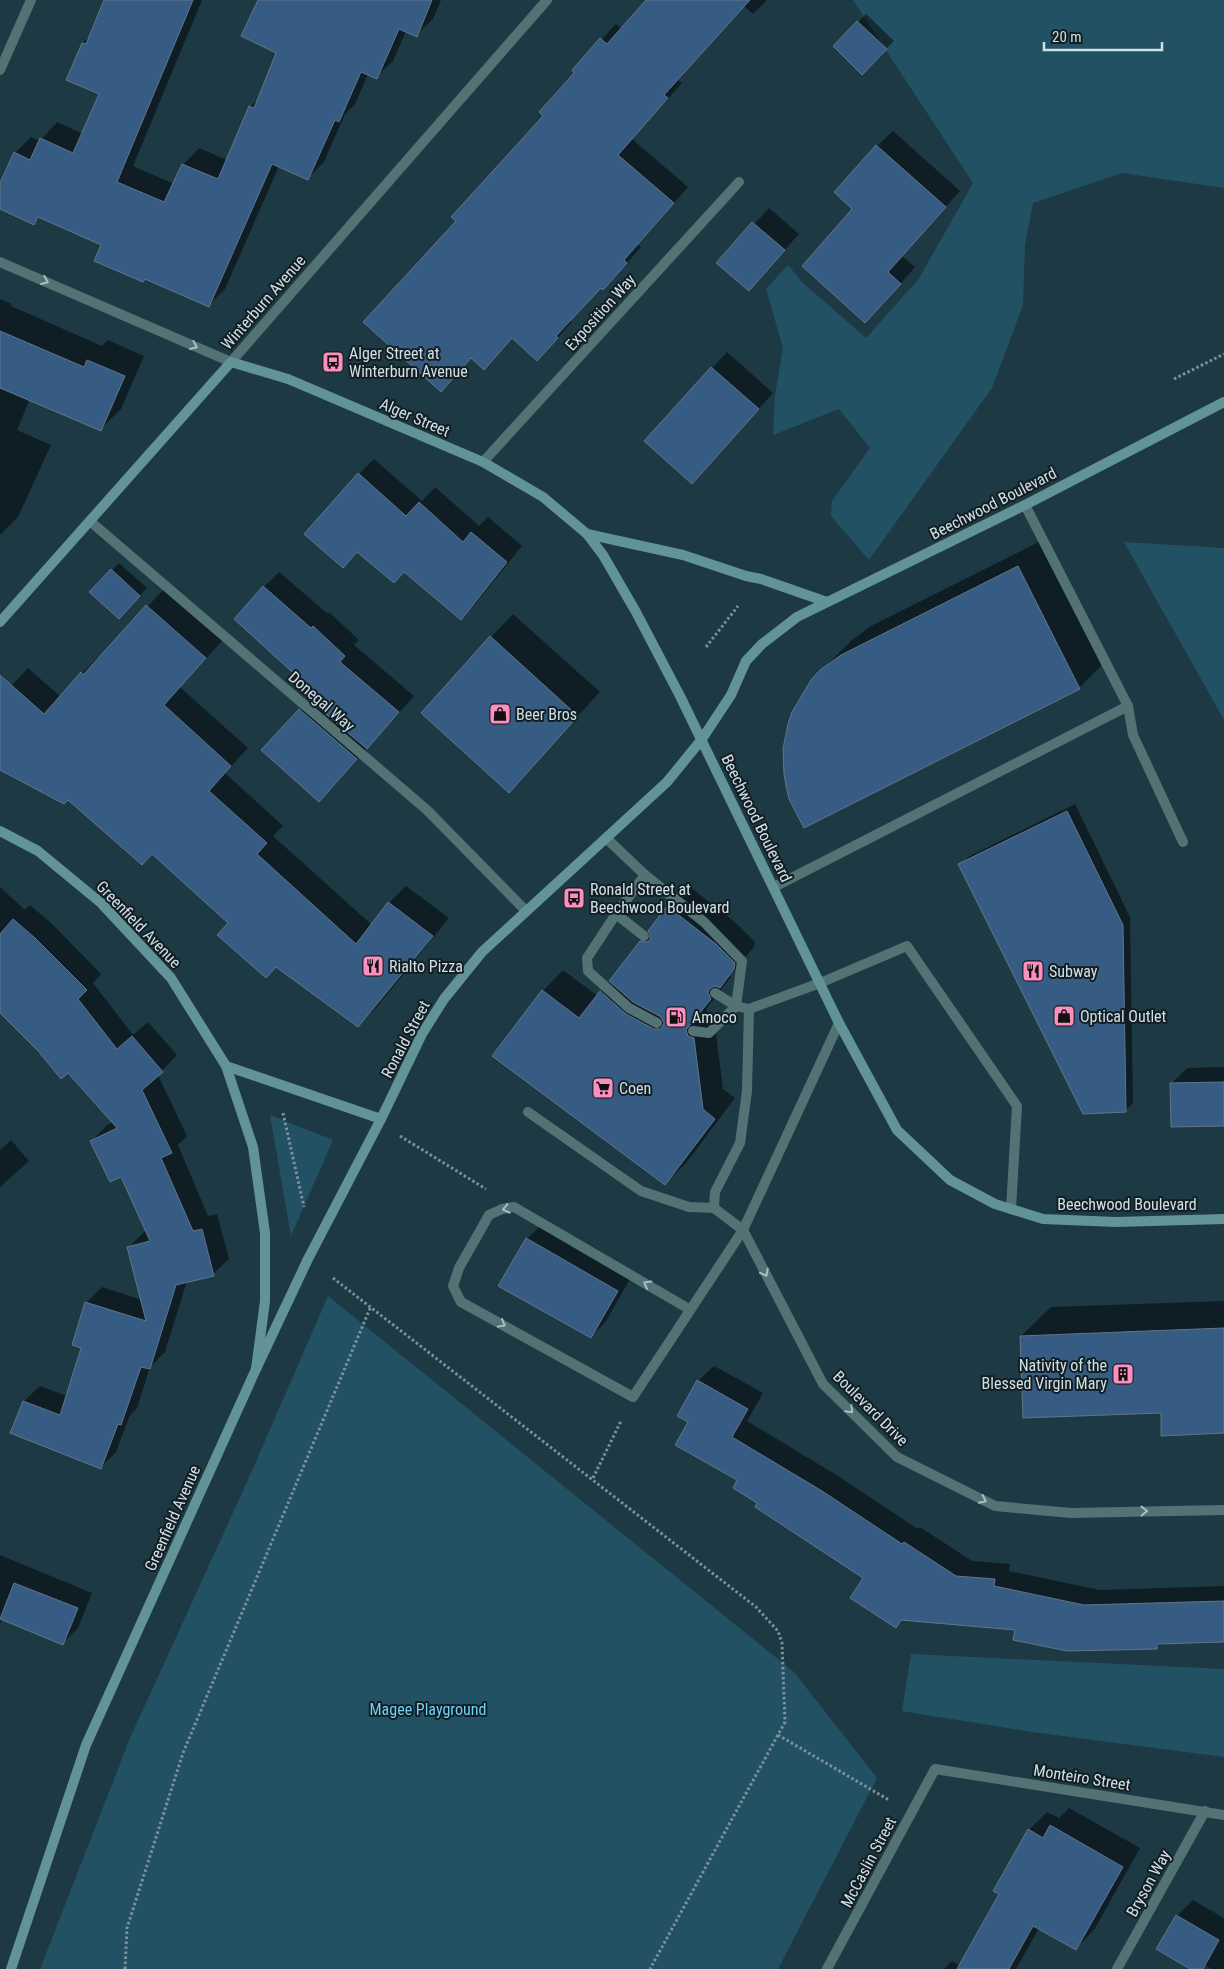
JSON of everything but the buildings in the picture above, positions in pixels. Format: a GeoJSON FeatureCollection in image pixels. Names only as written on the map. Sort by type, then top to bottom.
{"type":"FeatureCollection","features":[{"type":"Feature","properties":{"kind":"main road","name":"Alger Street"},"geometry":{"type":"LineString","coordinates":[[232,362],[288,379],[483,462],[543,497],[587,534],[603,556],[636,612],[702,738]]}},
{"type":"Feature","properties":{"kind":"main road","name":"Winterburn Avenue"},"geometry":{"type":"LineString","coordinates":[[0,622],[232,362]]}},
{"type":"Feature","properties":{"kind":"main road","name":"Beechwood Boulevard"},"geometry":{"type":"LineString","coordinates":[[1224,402],[797,617],[778,630],[746,661],[731,695],[702,738],[840,1024],[897,1130],[950,1180],[995,1204],[1043,1219],[1107,1222],[1224,1219]]}},
{"type":"Feature","properties":{"kind":"main road"},"geometry":{"type":"LineString","coordinates":[[587,534],[683,555],[827,602]]}},
{"type":"Feature","properties":{"kind":"main road","name":"Ronald Street"},"geometry":{"type":"LineString","coordinates":[[256,1369],[308,1259],[381,1119],[422,1034],[444,998],[482,952],[667,782],[702,738]]}},
{"type":"Feature","properties":{"kind":"main road","name":"Greenfield Avenue"},"geometry":{"type":"LineString","coordinates":[[0,831],[38,851],[101,903],[172,978],[226,1066],[253,1147],[265,1233],[265,1301],[256,1369],[86,1746],[11,1969]]}},
{"type":"Feature","properties":{"kind":"main road"},"geometry":{"type":"LineString","coordinates":[[226,1066],[381,1119]]}},
{"type":"Feature","properties":{"kind":"street"},"geometry":{"type":"LineString","coordinates":[[0,70],[31,0]]}},
{"type":"Feature","properties":{"kind":"street","name":"Winterburn Avenue"},"geometry":{"type":"LineString","coordinates":[[232,362],[547,0]]}},
{"type":"Feature","properties":{"kind":"street","name":"Exposition Way"},"geometry":{"type":"LineString","coordinates":[[483,462],[739,182]]}},
{"type":"Feature","properties":{"kind":"street","name":"Alger Street"},"geometry":{"type":"LineString","coordinates":[[0,262],[232,362]]}},
{"type":"Feature","properties":{"kind":"street"},"geometry":{"type":"LineString","coordinates":[[1024,504],[1128,706],[1133,735],[1182,842]]}},
{"type":"Feature","properties":{"kind":"street","name":"Donegal Way"},"geometry":{"type":"LineString","coordinates":[[91,522],[427,810],[526,911]]}},
{"type":"Feature","properties":{"kind":"street"},"geometry":{"type":"LineString","coordinates":[[774,887],[1128,706]]}},
{"type":"Feature","properties":{"kind":"street"},"geometry":{"type":"LineString","coordinates":[[606,838],[645,875],[704,922],[742,961],[736,1006],[709,1033],[693,1031]]}},
{"type":"Feature","properties":{"kind":"street"},"geometry":{"type":"LineString","coordinates":[[645,875],[587,958],[588,971],[629,1008],[657,1023]]}},
{"type":"Feature","properties":{"kind":"street"},"geometry":{"type":"LineString","coordinates":[[616,914],[644,936]]}},
{"type":"Feature","properties":{"kind":"street"},"geometry":{"type":"LineString","coordinates":[[715,994],[736,1006],[749,1009],[820,983],[907,946],[1017,1106],[1011,1209]]}},
{"type":"Feature","properties":{"kind":"street"},"geometry":{"type":"LineString","coordinates":[[714,1208],[716,1192],[740,1143],[747,1091],[749,1009]]}},
{"type":"Feature","properties":{"kind":"street"},"geometry":{"type":"LineString","coordinates":[[689,1309],[514,1207],[502,1209],[488,1216],[459,1268],[453,1286],[461,1302],[633,1397],[742,1230],[840,1024]]}},
{"type":"Feature","properties":{"kind":"street"},"geometry":{"type":"LineString","coordinates":[[528,1112],[641,1191],[689,1207],[714,1208],[742,1230]]}},
{"type":"Feature","properties":{"kind":"street","name":"Boulevard Drive"},"geometry":{"type":"LineString","coordinates":[[742,1230],[823,1384],[897,1457],[995,1506],[1071,1513],[1224,1510]]}},
{"type":"Feature","properties":{"kind":"street","name":"Monteiro Street"},"geometry":{"type":"LineString","coordinates":[[935,1769],[1224,1815]]}},
{"type":"Feature","properties":{"kind":"street","name":"McCaslin Street"},"geometry":{"type":"LineString","coordinates":[[827,1969],[935,1769]]}},
{"type":"Feature","properties":{"kind":"street","name":"Bryson Way"},"geometry":{"type":"LineString","coordinates":[[1117,1969],[1205,1811]]}},
{"type":"Feature","properties":{"kind":"path"},"geometry":{"type":"LineString","coordinates":[[1174,379],[1224,354]]}},
{"type":"Feature","properties":{"kind":"path"},"geometry":{"type":"LineString","coordinates":[[706,647],[738,606]]}},
{"type":"Feature","properties":{"kind":"path"},"geometry":{"type":"LineString","coordinates":[[282,1108],[305,1208]]}},
{"type":"Feature","properties":{"kind":"path"},"geometry":{"type":"LineString","coordinates":[[399,1135],[514,1207]]}},
{"type":"Feature","properties":{"kind":"path"},"geometry":{"type":"LineString","coordinates":[[334,1278],[593,1478],[756,1607],[778,1630],[782,1643],[785,1722],[650,1969]]}},
{"type":"Feature","properties":{"kind":"path"},"geometry":{"type":"LineString","coordinates":[[125,1969],[127,1928],[183,1753],[371,1306]]}},
{"type":"Feature","properties":{"kind":"path"},"geometry":{"type":"LineString","coordinates":[[593,1478],[633,1397]]}},
{"type":"Feature","properties":{"kind":"path"},"geometry":{"type":"LineString","coordinates":[[778,1735],[892,1802]]}},
{"type":"Feature","properties":{"kind":"green space"},"geometry":{"type":"Polygon","coordinates":[[[853,0],[1224,0],[1224,188],[1122,173],[1033,203],[1025,245],[1023,305],[992,388],[869,560],[831,516],[832,501],[870,448],[839,409],[773,435],[775,395],[783,348],[766,289],[788,265],[803,283],[866,338],[918,280],[973,183],[853,0]]]}},
{"type":"Feature","properties":{"kind":"green space"},"geometry":{"type":"Polygon","coordinates":[[[1124,542],[1224,548],[1224,720],[1124,542]]]}},
{"type":"Feature","properties":{"kind":"green space"},"geometry":{"type":"Polygon","coordinates":[[[270,1115],[333,1140],[291,1236],[270,1115]]]}},
{"type":"Feature","properties":{"kind":"green space","name":"Magee Playground"},"geometry":{"type":"Polygon","coordinates":[[[328,1296],[794,1672],[877,1778],[778,1969],[40,1969],[130,1738],[247,1482],[328,1296]]]}},
{"type":"Feature","properties":{"kind":"green space"},"geometry":{"type":"Polygon","coordinates":[[[911,1654],[1224,1669],[1224,1757],[1032,1732],[902,1711],[911,1654]]]}},
{"type":"Feature","properties":{"kind":"place","name":"Alger Street at Winterburn Avenue"},"geometry":{"type":"Point","coordinates":[333,362]}},
{"type":"Feature","properties":{"kind":"place","name":"Beer Bros"},"geometry":{"type":"Point","coordinates":[500,714]}},
{"type":"Feature","properties":{"kind":"place","name":"Ronald Street at Beechwood Boulevard"},"geometry":{"type":"Point","coordinates":[574,898]}},
{"type":"Feature","properties":{"kind":"place","name":"Rialto Pizza"},"geometry":{"type":"Point","coordinates":[373,966]}},
{"type":"Feature","properties":{"kind":"place","name":"Subway"},"geometry":{"type":"Point","coordinates":[1033,971]}},
{"type":"Feature","properties":{"kind":"place","name":"Optical Outlet"},"geometry":{"type":"Point","coordinates":[1064,1016]}},
{"type":"Feature","properties":{"kind":"place","name":"Amoco"},"geometry":{"type":"Point","coordinates":[676,1017]}},
{"type":"Feature","properties":{"kind":"place","name":"Coen"},"geometry":{"type":"Point","coordinates":[603,1088]}},
{"type":"Feature","properties":{"kind":"place","name":"Nativity of the Blessed Virgin Mary"},"geometry":{"type":"Point","coordinates":[1123,1374]}}]}
